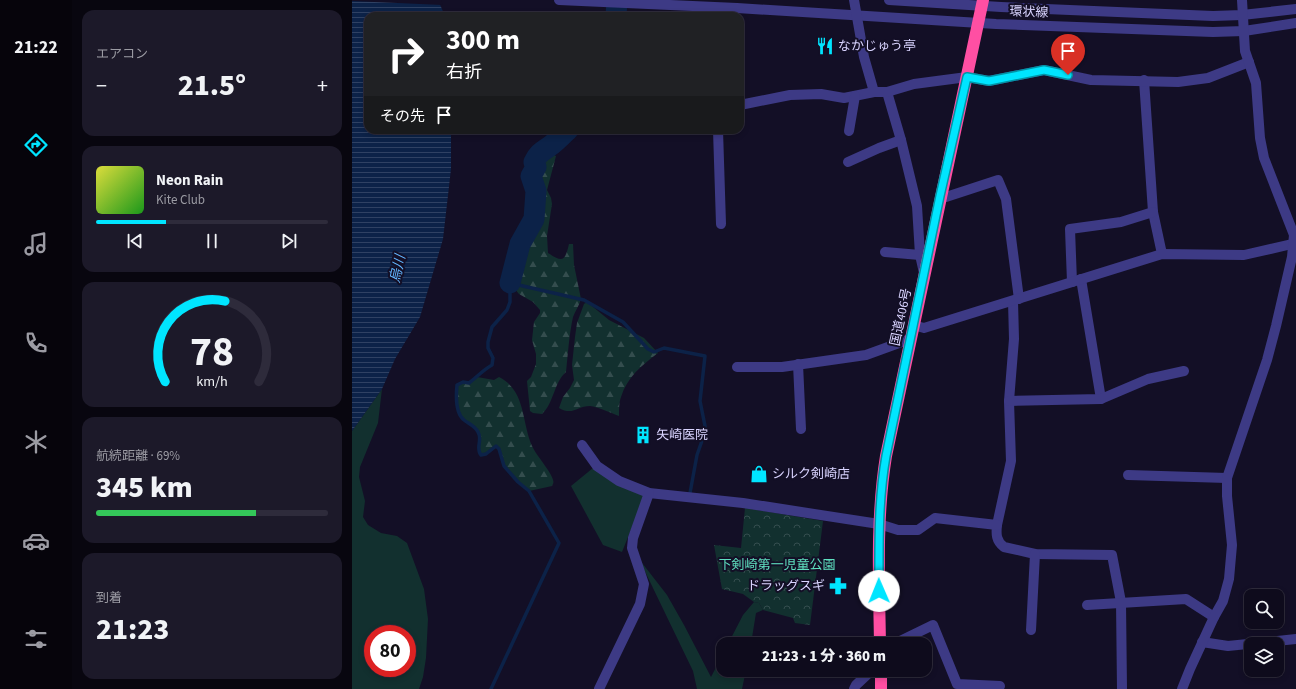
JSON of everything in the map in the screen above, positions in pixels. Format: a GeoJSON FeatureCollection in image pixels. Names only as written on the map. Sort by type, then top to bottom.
{"type":"FeatureCollection","features":[{"type":"Feature","properties":{"kind":"highway","name":"国道406号"},"geometry":{"type":"LineString","coordinates":[[880,637],[879,524],[881,485],[910,339],[982,2]]}},
{"type":"Feature","properties":{"kind":"highway"},"geometry":{"type":"LineString","coordinates":[[881,677],[882,689]]}},
{"type":"Feature","properties":{"kind":"street","name":"環状線"},"geometry":{"type":"LineString","coordinates":[[559,0],[737,8],[977,22],[1198,31],[1244,32],[1296,23]]}},
{"type":"Feature","properties":{"kind":"street"},"geometry":{"type":"LineString","coordinates":[[854,0],[862,50],[874,92]]}},
{"type":"Feature","properties":{"kind":"street","name":"環状線"},"geometry":{"type":"LineString","coordinates":[[889,0],[982,2],[1213,16],[1242,15],[1296,8]]}},
{"type":"Feature","properties":{"kind":"street"},"geometry":{"type":"LineString","coordinates":[[1182,689],[1202,642],[1223,601],[1229,579],[1232,546],[1227,496],[1227,478],[1267,360],[1292,257],[1294,238],[1264,158],[1260,138],[1256,83],[1254,72],[1245,51],[1242,0]]}},
{"type":"Feature","properties":{"kind":"street"},"geometry":{"type":"LineString","coordinates":[[744,104],[790,95],[821,94],[844,98],[874,92],[887,92],[914,84],[967,77],[989,81],[1044,70],[1091,80],[1144,80],[1178,82],[1208,78],[1249,62]]}},
{"type":"Feature","properties":{"kind":"street"},"geometry":{"type":"LineString","coordinates":[[1144,80],[1153,212],[1162,254]]}},
{"type":"Feature","properties":{"kind":"street"},"geometry":{"type":"LineString","coordinates":[[887,92],[901,140],[917,206],[920,255],[924,275]]}},
{"type":"Feature","properties":{"kind":"street"},"geometry":{"type":"LineString","coordinates":[[849,130],[855,96]]}},
{"type":"Feature","properties":{"kind":"street"},"geometry":{"type":"LineString","coordinates":[[718,134],[721,224]]}},
{"type":"Feature","properties":{"kind":"street"},"geometry":{"type":"LineString","coordinates":[[848,162],[901,140]]}},
{"type":"Feature","properties":{"kind":"street"},"geometry":{"type":"LineString","coordinates":[[940,196],[946,197],[998,180],[1006,199],[1016,300],[1009,401],[1011,461],[996,535],[1000,544],[1004,547],[1035,554],[1112,555],[1121,602],[1122,689]]}},
{"type":"Feature","properties":{"kind":"street"},"geometry":{"type":"LineString","coordinates":[[1101,399],[1077,281],[1070,229],[1121,222],[1153,212]]}},
{"type":"Feature","properties":{"kind":"street"},"geometry":{"type":"LineString","coordinates":[[913,326],[924,328],[1162,254],[1244,255],[1294,238]]}},
{"type":"Feature","properties":{"kind":"street"},"geometry":{"type":"LineString","coordinates":[[885,252],[920,255]]}},
{"type":"Feature","properties":{"kind":"street"},"geometry":{"type":"LineString","coordinates":[[737,367],[782,366],[866,355],[910,339]]}},
{"type":"Feature","properties":{"kind":"street"},"geometry":{"type":"LineString","coordinates":[[798,364],[801,429]]}},
{"type":"Feature","properties":{"kind":"street"},"geometry":{"type":"LineString","coordinates":[[1009,401],[1101,399],[1148,379],[1184,371]]}},
{"type":"Feature","properties":{"kind":"street"},"geometry":{"type":"LineString","coordinates":[[582,445],[597,466],[619,481],[649,493],[742,503],[879,524],[898,530],[918,530],[935,518],[997,525]]}},
{"type":"Feature","properties":{"kind":"street"},"geometry":{"type":"LineString","coordinates":[[1128,475],[1227,478]]}},
{"type":"Feature","properties":{"kind":"street"},"geometry":{"type":"LineString","coordinates":[[599,689],[640,604],[644,584],[632,548],[633,538],[649,493]]}},
{"type":"Feature","properties":{"kind":"street"},"geometry":{"type":"LineString","coordinates":[[1031,630],[1035,554]]}},
{"type":"Feature","properties":{"kind":"street"},"geometry":{"type":"LineString","coordinates":[[1087,605],[1186,599],[1214,617]]}},
{"type":"Feature","properties":{"kind":"street"},"geometry":{"type":"LineString","coordinates":[[908,637],[933,625],[957,684],[1000,686]]}},
{"type":"Feature","properties":{"kind":"street"},"geometry":{"type":"LineString","coordinates":[[1202,642],[1228,646],[1296,639]]}},
{"type":"Feature","properties":{"kind":"street"},"geometry":{"type":"LineString","coordinates":[[854,689],[865,677]]}},
{"type":"Feature","properties":{"kind":"green space"},"geometry":{"type":"Polygon","coordinates":[[[543,150],[556,156],[547,190],[552,204],[547,236],[548,253],[557,258],[563,259],[569,244],[573,244],[574,265],[581,299],[573,317],[566,372],[559,381],[549,404],[542,414],[533,413],[530,411],[527,381],[531,377],[536,364],[536,354],[532,340],[534,322],[540,313],[540,310],[533,302],[519,294],[510,283],[520,244],[534,219],[536,191],[531,176],[536,167],[534,162],[543,150]]]}},
{"type":"Feature","properties":{"kind":"green space"},"geometry":{"type":"Polygon","coordinates":[[[587,302],[609,320],[644,338],[658,353],[641,367],[627,383],[620,399],[619,416],[590,406],[572,411],[559,408],[563,397],[574,380],[572,365],[577,323],[584,304],[587,302]]]}},
{"type":"Feature","properties":{"kind":"green space"},"geometry":{"type":"Polygon","coordinates":[[[477,377],[494,380],[499,377],[508,383],[514,390],[522,407],[532,446],[552,477],[552,486],[529,491],[526,489],[514,479],[505,468],[500,452],[496,446],[486,454],[481,455],[479,452],[480,438],[478,432],[461,417],[456,399],[457,385],[460,383],[469,383],[477,377]]]}},
{"type":"Feature","properties":{"kind":"green space"},"geometry":{"type":"Polygon","coordinates":[[[382,389],[378,423],[360,467],[359,477],[365,501],[363,517],[368,525],[381,533],[397,536],[407,543],[424,589],[428,619],[426,658],[423,677],[419,689],[352,689],[352,431],[382,389]]]}},
{"type":"Feature","properties":{"kind":"green space"},"geometry":{"type":"Polygon","coordinates":[[[593,468],[645,495],[622,552],[603,545],[571,486],[593,468]]]}},
{"type":"Feature","properties":{"kind":"green space","name":"下剣崎第一児童公園"},"geometry":{"type":"Polygon","coordinates":[[[745,508],[823,521],[810,625],[795,623],[793,618],[763,610],[759,603],[754,602],[743,594],[722,589],[714,545],[741,548],[745,508]]]}},
{"type":"Feature","properties":{"kind":"green space"},"geometry":{"type":"Polygon","coordinates":[[[639,559],[667,595],[711,677],[716,667],[716,677],[745,677],[742,689],[697,689],[693,671],[639,559]]]}},
{"type":"Feature","properties":{"kind":"green space"},"geometry":{"type":"Polygon","coordinates":[[[754,602],[759,603],[763,610],[756,613],[752,637],[732,637],[743,615],[754,602]]]}},
{"type":"Feature","properties":{"kind":"water","name":"烏川"},"geometry":{"type":"Polygon","coordinates":[[[352,0],[438,0],[443,12],[364,12],[364,134],[451,134],[451,169],[443,239],[420,317],[395,359],[382,389],[352,431],[352,0]]]}},
{"type":"Feature","properties":{"kind":"pier"},"geometry":{"type":"Polygon","coordinates":[[[441,0],[443,5],[352,1],[441,0]]]}},
{"type":"Feature","properties":{"kind":"waterway"},"geometry":{"type":"LineString","coordinates":[[616,12],[617,0]]}},
{"type":"Feature","properties":{"kind":"waterway"},"geometry":{"type":"LineString","coordinates":[[510,283],[520,244],[534,219],[536,191],[531,176],[536,167],[534,162],[541,152],[564,134]]}},
{"type":"Feature","properties":{"kind":"waterway"},"geometry":{"type":"LineString","coordinates":[[491,689],[559,543],[529,491],[518,482],[504,466],[499,449],[496,446],[486,454],[481,455],[479,452],[480,438],[478,432],[461,417],[456,399],[457,385],[463,382],[469,383],[492,365],[493,358],[488,348],[488,342],[492,327],[507,310],[510,302],[510,283],[584,300],[623,322],[648,349],[654,352],[664,348],[705,356],[700,401],[705,426],[704,435],[697,455],[690,493]]}},
{"type":"Feature","properties":{"kind":"place","name":"なかじゅう亭"},"geometry":{"type":"Point","coordinates":[825,46]}},
{"type":"Feature","properties":{"kind":"place","name":"矢崎医院"},"geometry":{"type":"Point","coordinates":[643,435]}},
{"type":"Feature","properties":{"kind":"place","name":"シルク剣崎店"},"geometry":{"type":"Point","coordinates":[759,474]}},
{"type":"Feature","properties":{"kind":"place","name":"ドラッグスギ"},"geometry":{"type":"Point","coordinates":[838,586]}},
{"type":"Feature","properties":{"kind":"route"},"geometry":{"type":"LineString","coordinates":[[879,591],[879,524],[881,485],[940,196],[967,77],[989,81],[1044,70],[1068,75]]}}]}
